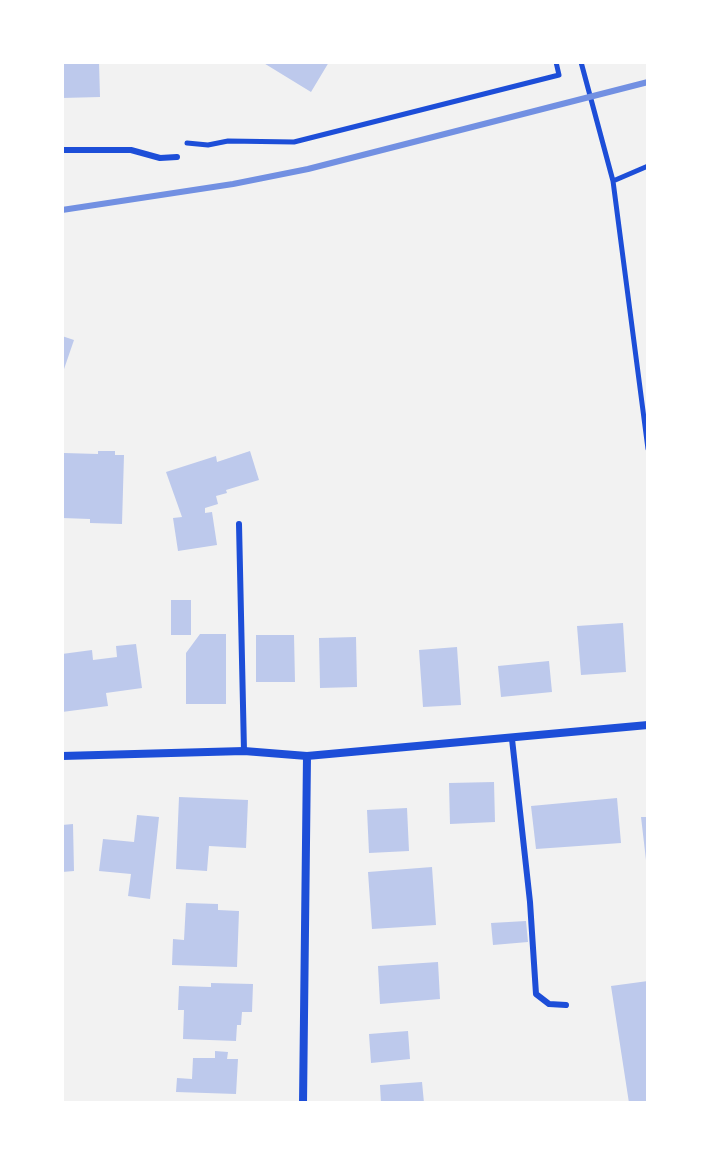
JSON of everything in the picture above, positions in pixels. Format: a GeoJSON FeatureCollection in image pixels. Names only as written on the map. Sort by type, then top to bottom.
{"type":"FeatureCollection","features":[{"type":"Feature","properties":{"kind":"street"},"geometry":{"type":"LineString","coordinates":[[62,756],[244,751],[307,756],[648,725]]}},
{"type":"Feature","properties":{"kind":"street"},"geometry":{"type":"LineString","coordinates":[[303,1103],[307,756]]}},
{"type":"Feature","properties":{"kind":"lane"},"geometry":{"type":"LineString","coordinates":[[62,150],[131,150],[160,158],[177,157]]}},
{"type":"Feature","properties":{"kind":"lane"},"geometry":{"type":"LineString","coordinates":[[239,524],[244,751]]}},
{"type":"Feature","properties":{"kind":"lane"},"geometry":{"type":"LineString","coordinates":[[512,739],[530,902],[536,994],[549,1004],[566,1005]]}},
{"type":"Feature","properties":{"kind":"path"},"geometry":{"type":"LineString","coordinates":[[177,157],[177,142],[208,145],[228,141],[294,142],[559,75],[556,62]]}},
{"type":"Feature","properties":{"kind":"path"},"geometry":{"type":"LineString","coordinates":[[581,62],[613,181],[648,449]]}},
{"type":"Feature","properties":{"kind":"path"},"geometry":{"type":"LineString","coordinates":[[613,181],[648,166]]}},
{"type":"Feature","properties":{"kind":"building"},"geometry":{"type":"Polygon","coordinates":[[[62,62],[99,62],[100,97],[62,98],[62,62]]]}},
{"type":"Feature","properties":{"kind":"building"},"geometry":{"type":"Polygon","coordinates":[[[262,62],[329,62],[311,92],[262,62]]]}},
{"type":"Feature","properties":{"kind":"building"},"geometry":{"type":"Polygon","coordinates":[[[62,336],[74,340],[63,372],[62,372],[62,336]]]}},
{"type":"Feature","properties":{"kind":"building"},"geometry":{"type":"Polygon","coordinates":[[[98,451],[115,451],[115,455],[124,455],[122,524],[62,518],[64,453],[98,454],[98,451]]]}},
{"type":"Feature","properties":{"kind":"building"},"geometry":{"type":"Polygon","coordinates":[[[250,451],[259,480],[226,490],[227,493],[216,496],[218,504],[205,508],[205,513],[212,512],[217,545],[178,551],[173,518],[182,517],[166,472],[216,456],[217,462],[250,451]]]}},
{"type":"Feature","properties":{"kind":"building"},"geometry":{"type":"Polygon","coordinates":[[[171,600],[191,600],[191,635],[171,635],[171,600]]]}},
{"type":"Feature","properties":{"kind":"building"},"geometry":{"type":"Polygon","coordinates":[[[623,623],[626,672],[581,675],[577,626],[623,623]]]}},
{"type":"Feature","properties":{"kind":"building"},"geometry":{"type":"Polygon","coordinates":[[[200,634],[226,634],[226,704],[186,704],[186,653],[200,634]]]}},
{"type":"Feature","properties":{"kind":"building"},"geometry":{"type":"Polygon","coordinates":[[[256,635],[294,635],[295,682],[256,682],[256,635]]]}},
{"type":"Feature","properties":{"kind":"building"},"geometry":{"type":"Polygon","coordinates":[[[356,637],[357,687],[320,688],[319,638],[356,637]]]}},
{"type":"Feature","properties":{"kind":"building"},"geometry":{"type":"Polygon","coordinates":[[[136,644],[142,688],[106,693],[108,706],[62,712],[62,654],[92,650],[93,660],[117,657],[116,646],[136,644]]]}},
{"type":"Feature","properties":{"kind":"building"},"geometry":{"type":"Polygon","coordinates":[[[457,647],[461,705],[423,707],[419,650],[457,647]]]}},
{"type":"Feature","properties":{"kind":"building"},"geometry":{"type":"Polygon","coordinates":[[[549,661],[552,692],[501,697],[498,666],[549,661]]]}},
{"type":"Feature","properties":{"kind":"building"},"geometry":{"type":"Polygon","coordinates":[[[494,782],[495,822],[450,824],[449,783],[494,782]]]}},
{"type":"Feature","properties":{"kind":"building"},"geometry":{"type":"Polygon","coordinates":[[[179,797],[248,800],[246,848],[209,846],[207,871],[176,869],[179,797]]]}},
{"type":"Feature","properties":{"kind":"building"},"geometry":{"type":"Polygon","coordinates":[[[617,798],[621,843],[536,849],[531,806],[617,798]]]}},
{"type":"Feature","properties":{"kind":"building"},"geometry":{"type":"Polygon","coordinates":[[[407,808],[409,851],[369,853],[367,810],[407,808]]]}},
{"type":"Feature","properties":{"kind":"building"},"geometry":{"type":"Polygon","coordinates":[[[137,815],[159,817],[150,899],[128,896],[131,874],[99,871],[103,839],[134,842],[137,815]]]}},
{"type":"Feature","properties":{"kind":"building"},"geometry":{"type":"Polygon","coordinates":[[[641,817],[648,817],[648,860],[646,860],[641,817]]]}},
{"type":"Feature","properties":{"kind":"building"},"geometry":{"type":"Polygon","coordinates":[[[73,824],[74,871],[62,872],[62,825],[73,824]]]}},
{"type":"Feature","properties":{"kind":"building"},"geometry":{"type":"Polygon","coordinates":[[[432,867],[436,925],[372,929],[368,872],[432,867]]]}},
{"type":"Feature","properties":{"kind":"building"},"geometry":{"type":"Polygon","coordinates":[[[186,903],[218,904],[218,910],[239,911],[237,967],[172,965],[173,939],[184,940],[186,903]]]}},
{"type":"Feature","properties":{"kind":"building"},"geometry":{"type":"Polygon","coordinates":[[[526,921],[528,942],[493,945],[491,923],[526,921]]]}},
{"type":"Feature","properties":{"kind":"building"},"geometry":{"type":"Polygon","coordinates":[[[438,962],[440,999],[380,1004],[378,966],[438,962]]]}},
{"type":"Feature","properties":{"kind":"building"},"geometry":{"type":"Polygon","coordinates":[[[648,981],[648,1103],[629,1103],[611,986],[648,981]]]}},
{"type":"Feature","properties":{"kind":"building"},"geometry":{"type":"Polygon","coordinates":[[[211,983],[253,984],[252,1012],[242,1012],[236,1041],[183,1039],[184,1010],[178,1010],[179,986],[211,987],[211,983]]]}},
{"type":"Feature","properties":{"kind":"building"},"geometry":{"type":"Polygon","coordinates":[[[408,1031],[410,1059],[371,1063],[369,1034],[408,1031]]]}},
{"type":"Feature","properties":{"kind":"building"},"geometry":{"type":"Polygon","coordinates":[[[215,1051],[228,1052],[227,1059],[238,1059],[236,1094],[176,1092],[177,1078],[192,1079],[193,1058],[215,1058],[215,1051]]]}},
{"type":"Feature","properties":{"kind":"building"},"geometry":{"type":"Polygon","coordinates":[[[422,1082],[424,1103],[381,1103],[380,1085],[422,1082]]]}},
{"type":"Feature","properties":{"kind":"railway"},"geometry":{"type":"LineString","coordinates":[[62,210],[233,184],[308,169],[648,82]]}}]}
